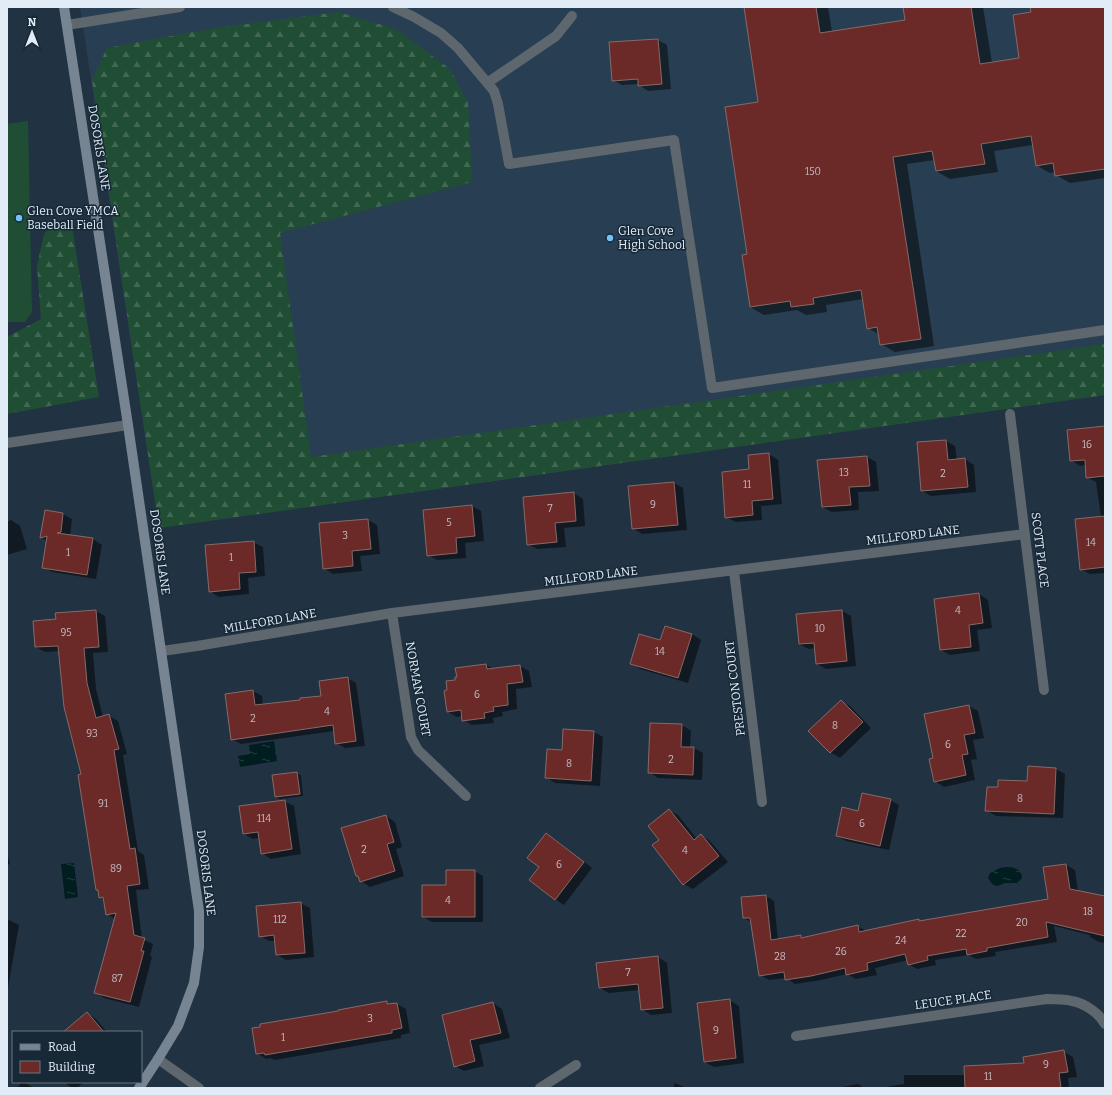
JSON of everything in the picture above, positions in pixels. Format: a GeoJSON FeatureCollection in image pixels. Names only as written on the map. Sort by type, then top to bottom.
{"type":"FeatureCollection","features":[{"type":"Feature","properties":{"kind":"street","name":"DOSORIS LANE"},"geometry":{"type":"LineString","coordinates":[[64,7],[162,651],[199,918],[199,946],[194,983],[178,1026],[139,1088]]}},
{"type":"Feature","properties":{"kind":"street"},"geometry":{"type":"LineString","coordinates":[[67,25],[180,7]]}},
{"type":"Feature","properties":{"kind":"street"},"geometry":{"type":"LineString","coordinates":[[393,7],[414,17],[441,33],[458,48],[487,83],[497,97],[509,164],[674,140],[712,388],[1105,330]]}},
{"type":"Feature","properties":{"kind":"street"},"geometry":{"type":"LineString","coordinates":[[487,83],[556,36],[572,16]]}},
{"type":"Feature","properties":{"kind":"street","name":"SCOTT PLACE"},"geometry":{"type":"LineString","coordinates":[[1010,414],[1044,690]]}},
{"type":"Feature","properties":{"kind":"street"},"geometry":{"type":"LineString","coordinates":[[7,443],[128,425]]}},
{"type":"Feature","properties":{"kind":"street","name":"MILLFORD LANE"},"geometry":{"type":"LineString","coordinates":[[162,651],[392,614],[1025,534]]}},
{"type":"Feature","properties":{"kind":"street","name":"PRESTON COURT"},"geometry":{"type":"LineString","coordinates":[[734,571],[762,802]]}},
{"type":"Feature","properties":{"kind":"street","name":"NORMAN COURT"},"geometry":{"type":"LineString","coordinates":[[392,614],[411,738],[418,750],[466,796]]}},
{"type":"Feature","properties":{"kind":"street","name":"LEUCE PLACE"},"geometry":{"type":"LineString","coordinates":[[796,1036],[1047,999],[1073,1001],[1089,1008],[1103,1020],[1105,1024]]}},
{"type":"Feature","properties":{"kind":"street"},"geometry":{"type":"LineString","coordinates":[[158,1059],[199,1088]]}},
{"type":"Feature","properties":{"kind":"street"},"geometry":{"type":"LineString","coordinates":[[540,1088],[576,1065]]}},
{"type":"Feature","properties":{"kind":"shaded area","name":"Glen Cove High School"},"geometry":{"type":"Polygon","coordinates":[[[80,7],[1105,7],[1105,395],[159,528],[80,7]]]}},
{"type":"Feature","properties":{"kind":"green space"},"geometry":{"type":"Polygon","coordinates":[[[338,12],[396,29],[450,69],[468,103],[472,182],[280,233],[311,457],[1105,344],[1105,395],[159,528],[92,80],[107,48],[209,29],[338,12]]]}},
{"type":"Feature","properties":{"kind":"green space","name":"Glen Cove YMCA Baseball Field"},"geometry":{"type":"Polygon","coordinates":[[[28,121],[32,312],[25,322],[7,322],[7,124],[28,121]]]}},
{"type":"Feature","properties":{"kind":"green space"},"geometry":{"type":"Polygon","coordinates":[[[57,221],[72,226],[99,397],[7,414],[7,337],[41,319],[37,266],[44,234],[57,221]]]}},
{"type":"Feature","properties":{"kind":"water"},"geometry":{"type":"Polygon","coordinates":[[[274,741],[277,761],[240,767],[238,756],[250,754],[249,745],[274,741]]]}},
{"type":"Feature","properties":{"kind":"water"},"geometry":{"type":"Polygon","coordinates":[[[74,863],[78,897],[65,899],[61,864],[74,863]]]}},
{"type":"Feature","properties":{"kind":"water"},"geometry":{"type":"Polygon","coordinates":[[[1000,868],[1015,868],[1021,872],[1022,878],[1017,883],[1005,883],[998,886],[993,885],[988,878],[990,873],[1000,868]]]}},
{"type":"Feature","properties":{"kind":"building"},"geometry":{"type":"Polygon","coordinates":[[[744,7],[816,7],[820,33],[905,20],[903,7],[971,7],[980,64],[1019,58],[1013,15],[1031,12],[1030,7],[1105,7],[1105,169],[1055,176],[1053,163],[1036,166],[1031,136],[981,144],[985,164],[936,171],[932,151],[893,157],[921,339],[880,345],[877,327],[867,329],[861,290],[813,298],[814,304],[791,307],[790,301],[750,307],[742,255],[747,254],[725,107],[758,102],[744,7]]]}},
{"type":"Feature","properties":{"kind":"building"},"geometry":{"type":"Polygon","coordinates":[[[658,39],[662,84],[638,86],[638,79],[612,81],[609,42],[658,39]]]}},
{"type":"Feature","properties":{"kind":"building"},"geometry":{"type":"Polygon","coordinates":[[[1105,426],[1105,476],[1086,478],[1085,460],[1070,461],[1067,430],[1105,426]]]}},
{"type":"Feature","properties":{"kind":"building"},"geometry":{"type":"Polygon","coordinates":[[[946,440],[948,460],[965,458],[968,487],[921,491],[917,442],[946,440]]]}},
{"type":"Feature","properties":{"kind":"building"},"geometry":{"type":"Polygon","coordinates":[[[769,453],[773,499],[752,501],[753,515],[725,518],[722,472],[749,469],[748,455],[769,453]]]}},
{"type":"Feature","properties":{"kind":"building"},"geometry":{"type":"Polygon","coordinates":[[[867,456],[870,486],[849,487],[851,505],[822,507],[817,460],[867,456]]]}},
{"type":"Feature","properties":{"kind":"building"},"geometry":{"type":"Polygon","coordinates":[[[674,482],[678,525],[632,529],[628,486],[674,482]]]}},
{"type":"Feature","properties":{"kind":"building"},"geometry":{"type":"Polygon","coordinates":[[[574,492],[576,521],[555,523],[557,542],[527,545],[523,497],[574,492]]]}},
{"type":"Feature","properties":{"kind":"building"},"geometry":{"type":"Polygon","coordinates":[[[472,505],[475,536],[456,538],[457,553],[427,556],[423,510],[472,505]]]}},
{"type":"Feature","properties":{"kind":"building"},"geometry":{"type":"Polygon","coordinates":[[[45,510],[63,513],[61,532],[57,533],[93,538],[87,575],[42,568],[47,536],[40,538],[45,510]]]}},
{"type":"Feature","properties":{"kind":"building"},"geometry":{"type":"Polygon","coordinates":[[[1105,516],[1105,567],[1080,570],[1075,519],[1105,516]]]}},
{"type":"Feature","properties":{"kind":"building"},"geometry":{"type":"Polygon","coordinates":[[[368,519],[371,549],[352,551],[353,566],[323,569],[319,523],[368,519]]]}},
{"type":"Feature","properties":{"kind":"building"},"geometry":{"type":"Polygon","coordinates":[[[254,541],[256,572],[239,573],[240,589],[209,592],[205,545],[254,541]]]}},
{"type":"Feature","properties":{"kind":"building"},"geometry":{"type":"Polygon","coordinates":[[[979,593],[983,623],[969,625],[971,647],[940,650],[934,599],[979,593]]]}},
{"type":"Feature","properties":{"kind":"building"},"geometry":{"type":"Polygon","coordinates":[[[96,610],[99,647],[84,648],[87,683],[96,718],[109,714],[119,749],[114,750],[130,849],[135,848],[140,884],[127,886],[134,935],[145,938],[141,951],[144,951],[130,1002],[94,993],[116,913],[106,915],[103,897],[99,898],[98,890],[96,890],[78,775],[81,774],[64,707],[58,646],[35,647],[33,621],[56,619],[55,613],[96,610]]]}},
{"type":"Feature","properties":{"kind":"building"},"geometry":{"type":"Polygon","coordinates":[[[842,610],[847,661],[816,664],[814,643],[799,644],[796,614],[842,610]]]}},
{"type":"Feature","properties":{"kind":"building"},"geometry":{"type":"Polygon","coordinates":[[[665,626],[692,634],[678,678],[630,664],[639,634],[660,640],[665,626]]]}},
{"type":"Feature","properties":{"kind":"building"},"geometry":{"type":"Polygon","coordinates":[[[486,664],[487,669],[520,665],[523,682],[507,684],[508,705],[493,707],[494,711],[484,713],[485,718],[462,721],[461,710],[447,712],[444,691],[447,690],[446,681],[455,680],[455,677],[457,677],[455,668],[486,664]]]}},
{"type":"Feature","properties":{"kind":"building"},"geometry":{"type":"Polygon","coordinates":[[[348,677],[356,741],[335,744],[333,725],[231,740],[225,694],[253,690],[255,705],[300,700],[300,698],[321,696],[319,681],[348,677]]]}},
{"type":"Feature","properties":{"kind":"building"},"geometry":{"type":"Polygon","coordinates":[[[841,700],[863,722],[830,753],[808,731],[841,700]]]}},
{"type":"Feature","properties":{"kind":"building"},"geometry":{"type":"Polygon","coordinates":[[[969,705],[975,733],[964,735],[968,754],[962,755],[966,775],[934,782],[929,759],[933,758],[924,714],[969,705]]]}},
{"type":"Feature","properties":{"kind":"building"},"geometry":{"type":"Polygon","coordinates":[[[650,723],[682,724],[681,747],[694,747],[693,775],[648,773],[650,723]]]}},
{"type":"Feature","properties":{"kind":"building"},"geometry":{"type":"Polygon","coordinates":[[[563,729],[594,731],[591,781],[545,778],[547,749],[562,750],[563,729]]]}},
{"type":"Feature","properties":{"kind":"building"},"geometry":{"type":"Polygon","coordinates":[[[1028,766],[1056,768],[1054,814],[985,811],[987,787],[998,787],[998,780],[1027,781],[1028,766]]]}},
{"type":"Feature","properties":{"kind":"building"},"geometry":{"type":"Polygon","coordinates":[[[297,772],[300,794],[275,797],[272,775],[297,772]]]}},
{"type":"Feature","properties":{"kind":"building"},"geometry":{"type":"Polygon","coordinates":[[[862,793],[891,799],[880,846],[836,836],[842,807],[858,811],[862,793]]]}},
{"type":"Feature","properties":{"kind":"building"},"geometry":{"type":"Polygon","coordinates":[[[285,800],[292,849],[261,854],[258,832],[243,834],[239,806],[285,800]]]}},
{"type":"Feature","properties":{"kind":"building"},"geometry":{"type":"Polygon","coordinates":[[[669,809],[694,840],[701,834],[719,856],[683,885],[652,845],[659,840],[648,826],[669,809]]]}},
{"type":"Feature","properties":{"kind":"building"},"geometry":{"type":"Polygon","coordinates":[[[386,815],[394,842],[387,844],[395,871],[360,882],[358,876],[356,876],[341,828],[386,815]]]}},
{"type":"Feature","properties":{"kind":"building"},"geometry":{"type":"Polygon","coordinates":[[[546,833],[584,862],[555,900],[529,880],[539,867],[527,858],[546,833]]]}},
{"type":"Feature","properties":{"kind":"building"},"geometry":{"type":"Polygon","coordinates":[[[1066,864],[1070,889],[1105,896],[1105,936],[1046,922],[1048,937],[987,948],[987,951],[967,955],[966,949],[927,956],[928,960],[908,965],[905,954],[867,963],[868,970],[846,975],[845,968],[785,980],[784,972],[759,976],[750,918],[743,918],[741,897],[766,895],[771,940],[801,935],[801,938],[858,925],[859,932],[919,919],[919,921],[1048,899],[1043,867],[1066,864]]]}},
{"type":"Feature","properties":{"kind":"building"},"geometry":{"type":"Polygon","coordinates":[[[446,870],[475,870],[475,917],[422,917],[422,885],[446,885],[446,870]]]}},
{"type":"Feature","properties":{"kind":"building"},"geometry":{"type":"Polygon","coordinates":[[[301,902],[305,953],[276,955],[274,935],[259,937],[256,906],[301,902]]]}},
{"type":"Feature","properties":{"kind":"building"},"geometry":{"type":"Polygon","coordinates":[[[658,956],[663,1008],[641,1010],[638,984],[599,988],[596,963],[658,956]]]}},
{"type":"Feature","properties":{"kind":"building"},"geometry":{"type":"Polygon","coordinates":[[[730,999],[736,1058],[704,1062],[697,1003],[730,999]]]}},
{"type":"Feature","properties":{"kind":"building"},"geometry":{"type":"Polygon","coordinates":[[[387,1001],[387,1004],[397,1003],[402,1028],[392,1030],[392,1033],[265,1055],[264,1053],[256,1054],[252,1028],[260,1027],[260,1024],[387,1001]]]}},
{"type":"Feature","properties":{"kind":"building"},"geometry":{"type":"Polygon","coordinates":[[[493,1002],[501,1033],[470,1040],[475,1061],[454,1067],[442,1015],[493,1002]]]}},
{"type":"Feature","properties":{"kind":"building"},"geometry":{"type":"Polygon","coordinates":[[[87,1012],[103,1031],[64,1031],[87,1012]]]}},
{"type":"Feature","properties":{"kind":"building"},"geometry":{"type":"Polygon","coordinates":[[[1064,1050],[1068,1072],[1059,1073],[1061,1088],[965,1088],[964,1066],[1024,1063],[1023,1057],[1064,1050]]]}},
{"type":"Feature","properties":{"kind":"place","name":"Glen Cove YMCA Baseball Field"},"geometry":{"type":"Point","coordinates":[19,218]}},
{"type":"Feature","properties":{"kind":"place","name":"Glen Cove High School"},"geometry":{"type":"Point","coordinates":[610,238]}}]}
